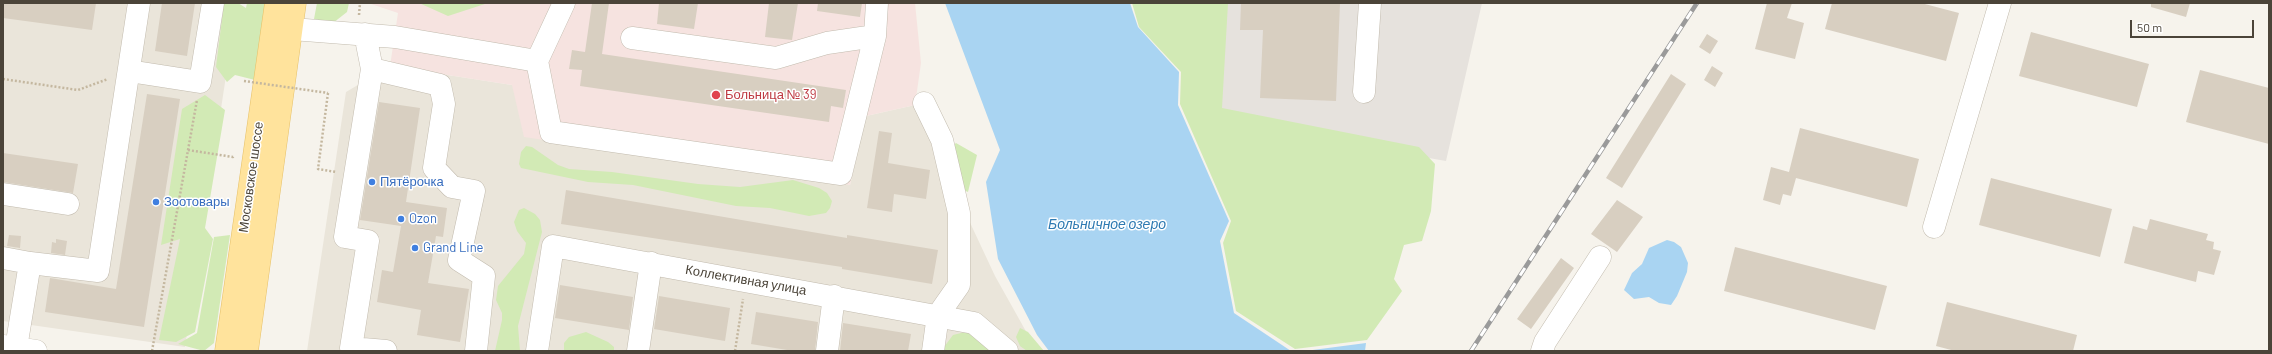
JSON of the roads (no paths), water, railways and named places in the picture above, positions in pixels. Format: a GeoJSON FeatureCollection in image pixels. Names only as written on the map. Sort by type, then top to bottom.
{"type":"FeatureCollection","features":[{"type":"Feature","properties":{"kind":"main road","name":"Московское шоссе"},"geometry":{"type":"LineString","coordinates":[[247,351],[241,318],[276,3]]}},
{"type":"Feature","properties":{"kind":"main road","name":"Московское шоссе"},"geometry":{"type":"LineString","coordinates":[[226,351],[241,318],[292,29],[295,3]]}},
{"type":"Feature","properties":{"kind":"main road"},"geometry":{"type":"LineString","coordinates":[[218,351],[241,318],[264,351]]}},
{"type":"Feature","properties":{"kind":"street"},"geometry":{"type":"LineString","coordinates":[[3,258],[98,271],[139,3]]}},
{"type":"Feature","properties":{"kind":"street"},"geometry":{"type":"LineString","coordinates":[[129,71],[200,82],[213,3]]}},
{"type":"Feature","properties":{"kind":"street"},"geometry":{"type":"LineString","coordinates":[[564,3],[538,62],[551,132],[841,174],[875,36],[877,3]]}},
{"type":"Feature","properties":{"kind":"street"},"geometry":{"type":"LineString","coordinates":[[1364,92],[1370,3]]}},
{"type":"Feature","properties":{"kind":"street"},"geometry":{"type":"LineString","coordinates":[[1934,227],[2000,3]]}},
{"type":"Feature","properties":{"kind":"street"},"geometry":{"type":"LineString","coordinates":[[292,29],[397,37],[538,62]]}},
{"type":"Feature","properties":{"kind":"street"},"geometry":{"type":"LineString","coordinates":[[365,34],[372,69],[345,237],[368,240],[351,348],[386,351]]}},
{"type":"Feature","properties":{"kind":"street"},"geometry":{"type":"LineString","coordinates":[[632,38],[776,58],[827,43],[875,36]]}},
{"type":"Feature","properties":{"kind":"street"},"geometry":{"type":"LineString","coordinates":[[372,69],[440,85],[444,104],[434,168],[452,187],[474,192],[459,260],[484,276],[476,351]]}},
{"type":"Feature","properties":{"kind":"street"},"geometry":{"type":"LineString","coordinates":[[924,103],[942,140],[959,213],[959,285],[938,315],[933,351]]}},
{"type":"Feature","properties":{"kind":"street"},"geometry":{"type":"LineString","coordinates":[[3,194],[68,204]]}},
{"type":"Feature","properties":{"kind":"street","name":"Коллективная улица"},"geometry":{"type":"LineString","coordinates":[[537,351],[554,246],[938,315],[974,323],[1007,351]]}},
{"type":"Feature","properties":{"kind":"street"},"geometry":{"type":"LineString","coordinates":[[1542,351],[1545,342],[1600,258]]}},
{"type":"Feature","properties":{"kind":"street"},"geometry":{"type":"LineString","coordinates":[[18,348],[30,262]]}},
{"type":"Feature","properties":{"kind":"street"},"geometry":{"type":"LineString","coordinates":[[638,351],[651,263]]}},
{"type":"Feature","properties":{"kind":"street"},"geometry":{"type":"LineString","coordinates":[[828,351],[834,296]]}},
{"type":"Feature","properties":{"kind":"water","name":"Больничное озеро"},"geometry":{"type":"Polygon","coordinates":[[[945,3],[1130,3],[1138,27],[1179,72],[1178,105],[1229,221],[1220,241],[1234,313],[1291,351],[1049,351],[1037,335],[998,259],[986,182],[1000,150],[945,3]]]}},
{"type":"Feature","properties":{"kind":"water"},"geometry":{"type":"Polygon","coordinates":[[[1667,240],[1674,242],[1681,247],[1688,263],[1687,272],[1677,296],[1671,305],[1659,303],[1649,297],[1634,299],[1624,290],[1632,273],[1642,264],[1649,248],[1667,240]]]}},
{"type":"Feature","properties":{"kind":"water"},"geometry":{"type":"Polygon","coordinates":[[[1366,343],[1365,351],[1305,351],[1366,343]]]}},
{"type":"Feature","properties":{"kind":"railway"},"geometry":{"type":"LineString","coordinates":[[1471,351],[1697,3]]}},
{"type":"Feature","properties":{"kind":"place","name":"Больница № 39"},"geometry":{"type":"Point","coordinates":[716,95]}},
{"type":"Feature","properties":{"kind":"place","name":"Пятёрочка"},"geometry":{"type":"Point","coordinates":[372,182]}},
{"type":"Feature","properties":{"kind":"place","name":"Зоотовары"},"geometry":{"type":"Point","coordinates":[156,202]}},
{"type":"Feature","properties":{"kind":"place","name":"Ozon"},"geometry":{"type":"Point","coordinates":[401,219]}},
{"type":"Feature","properties":{"kind":"place","name":"Grand Line"},"geometry":{"type":"Point","coordinates":[415,248]}}]}
